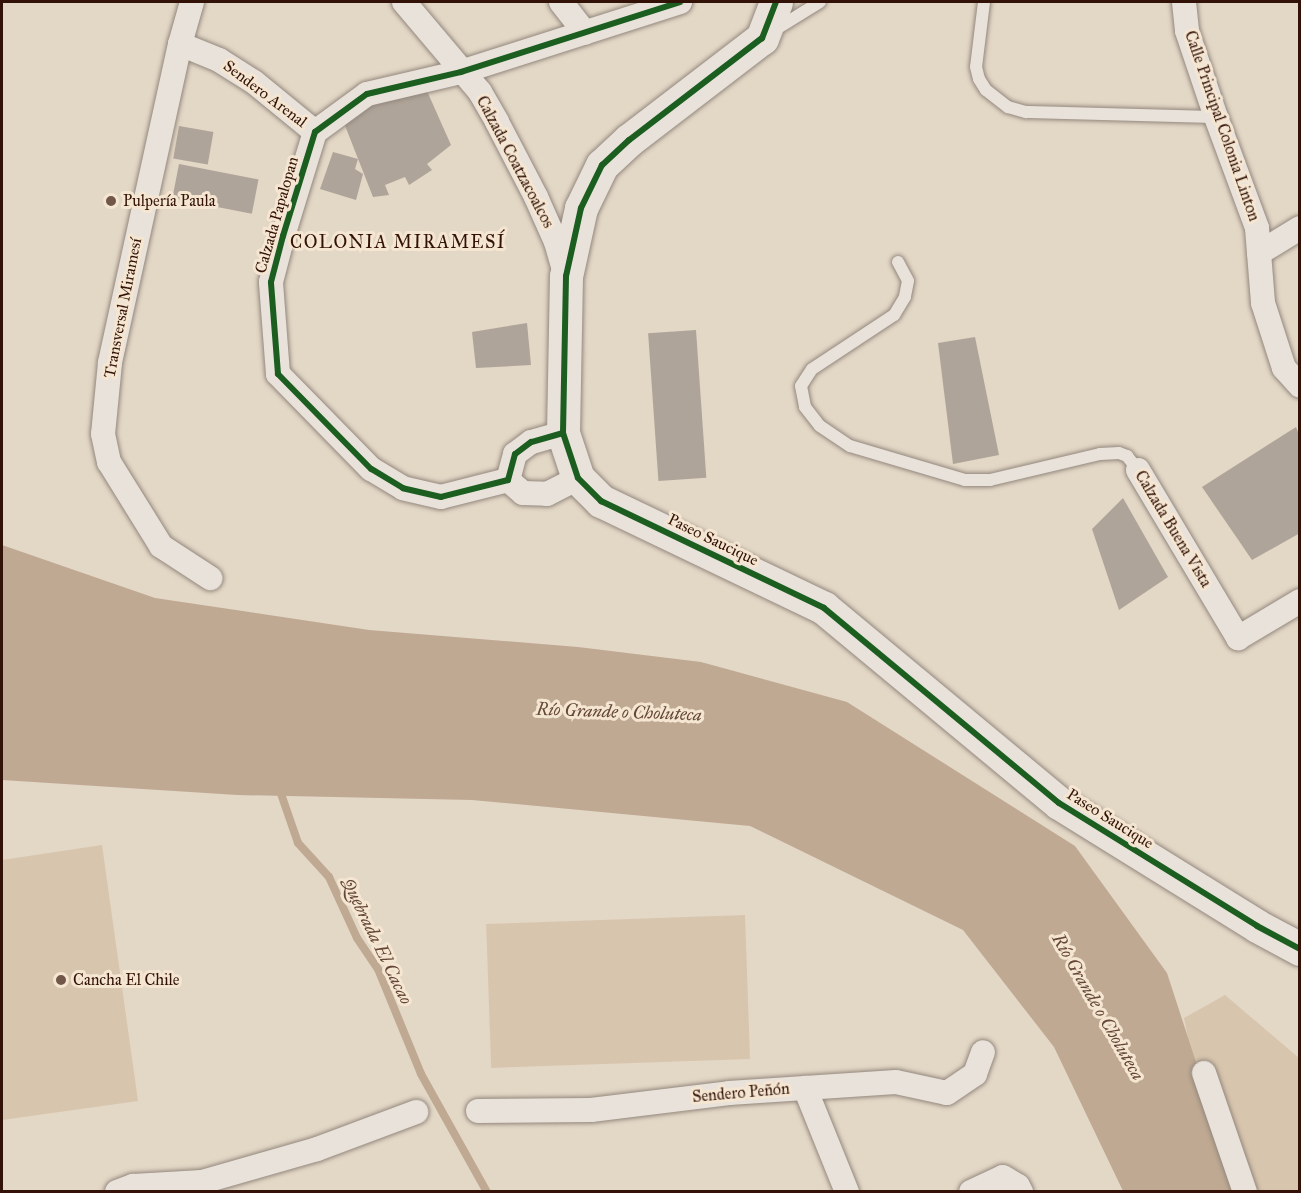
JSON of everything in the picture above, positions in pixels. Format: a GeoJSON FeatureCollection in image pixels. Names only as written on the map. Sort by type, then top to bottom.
{"type":"FeatureCollection","features":[{"type":"Feature","properties":{"kind":"street","name":"Transversal Miramesí"},"geometry":{"type":"LineString","coordinates":[[192,2],[180,44],[110,363],[103,434],[109,462],[161,546],[210,578]]}},
{"type":"Feature","properties":{"kind":"street","name":"Calzada Coatzacoalcos"},"geometry":{"type":"LineString","coordinates":[[404,2],[480,92],[532,187],[556,242],[566,276]]}},
{"type":"Feature","properties":{"kind":"street"},"geometry":{"type":"LineString","coordinates":[[561,2],[585,33]]}},
{"type":"Feature","properties":{"kind":"street"},"geometry":{"type":"LineString","coordinates":[[315,132],[367,94],[461,72],[680,2]]}},
{"type":"Feature","properties":{"kind":"street"},"geometry":{"type":"LineString","coordinates":[[762,38],[776,2]]}},
{"type":"Feature","properties":{"kind":"street","name":"Calle Principal Colonia Linton"},"geometry":{"type":"LineString","coordinates":[[1184,2],[1187,31],[1257,228],[1263,303],[1284,368],[1299,386]]}},
{"type":"Feature","properties":{"kind":"street","name":"Paseo Saucique"},"geometry":{"type":"LineString","coordinates":[[762,38],[629,140],[602,165],[581,208],[566,276],[563,433],[578,478],[601,501],[824,608],[1059,803],[1257,926],[1299,949]]}},
{"type":"Feature","properties":{"kind":"street","name":"Sendero Arenal"},"geometry":{"type":"LineString","coordinates":[[180,44],[219,60],[254,82],[315,132]]}},
{"type":"Feature","properties":{"kind":"street","name":"Calzada Papalopan"},"geometry":{"type":"LineString","coordinates":[[315,132],[271,282],[278,374],[371,469],[403,488],[441,497],[508,480]]}},
{"type":"Feature","properties":{"kind":"street"},"geometry":{"type":"LineString","coordinates":[[1259,253],[1299,228]]}},
{"type":"Feature","properties":{"kind":"street"},"geometry":{"type":"LineString","coordinates":[[563,433],[531,442],[515,454],[508,480],[523,493],[547,494],[578,478]]}},
{"type":"Feature","properties":{"kind":"street","name":"Calzada Buena Vista"},"geometry":{"type":"LineString","coordinates":[[1138,470],[1238,638],[1299,601]]}},
{"type":"Feature","properties":{"kind":"street","name":"Sendero Peñón"},"geometry":{"type":"LineString","coordinates":[[478,1111],[591,1110],[729,1093],[896,1082],[947,1093],[975,1074],[983,1052]]}},
{"type":"Feature","properties":{"kind":"street"},"geometry":{"type":"LineString","coordinates":[[1204,1073],[1245,1191]]}},
{"type":"Feature","properties":{"kind":"street"},"geometry":{"type":"LineString","coordinates":[[805,1088],[847,1191]]}},
{"type":"Feature","properties":{"kind":"street"},"geometry":{"type":"LineString","coordinates":[[117,1191],[133,1186],[170,1187],[202,1182],[317,1149],[416,1112]]}},
{"type":"Feature","properties":{"kind":"street"},"geometry":{"type":"LineString","coordinates":[[971,1191],[1012,1184]]}},
{"type":"Feature","properties":{"kind":"lane"},"geometry":{"type":"LineString","coordinates":[[762,38],[820,2]]}},
{"type":"Feature","properties":{"kind":"lane"},"geometry":{"type":"LineString","coordinates":[[984,2],[976,67],[979,80],[987,90],[1008,106],[1026,112],[1216,117]]}},
{"type":"Feature","properties":{"kind":"lane","name":"Calzada Buena Vista"},"geometry":{"type":"LineString","coordinates":[[898,262],[908,280],[905,297],[894,315],[819,363],[801,386],[805,407],[820,426],[850,446],[965,480],[990,480],[1100,454],[1119,453],[1127,456],[1138,470]]}},
{"type":"Feature","properties":{"kind":"shaded area","name":"Cancha El Chile"},"geometry":{"type":"Polygon","coordinates":[[[102,845],[138,1101],[2,1120],[2,860],[102,845]]]}},
{"type":"Feature","properties":{"kind":"shaded area"},"geometry":{"type":"Polygon","coordinates":[[[745,915],[750,1059],[491,1068],[486,924],[745,915]]]}},
{"type":"Feature","properties":{"kind":"shaded area"},"geometry":{"type":"Polygon","coordinates":[[[1225,995],[1299,1058],[1299,1191],[1218,1191],[1184,1018],[1225,995]]]}},
{"type":"Feature","properties":{"kind":"water","name":"Río Grande o Choluteca"},"geometry":{"type":"Polygon","coordinates":[[[2,545],[155,598],[369,630],[578,647],[701,662],[847,702],[1075,846],[1167,973],[1238,1191],[1123,1191],[1054,1047],[963,930],[750,826],[472,800],[237,795],[2,780],[2,545]]]}},
{"type":"Feature","properties":{"kind":"building"},"geometry":{"type":"Polygon","coordinates":[[[427,91],[451,145],[427,164],[432,170],[409,185],[405,177],[385,185],[389,195],[373,197],[344,123],[371,102],[427,91]]]}},
{"type":"Feature","properties":{"kind":"building"},"geometry":{"type":"Polygon","coordinates":[[[179,126],[213,132],[208,165],[173,158],[179,126]]]}},
{"type":"Feature","properties":{"kind":"building"},"geometry":{"type":"Polygon","coordinates":[[[333,152],[358,159],[355,169],[363,174],[356,200],[320,189],[333,152]]]}},
{"type":"Feature","properties":{"kind":"building"},"geometry":{"type":"Polygon","coordinates":[[[179,164],[259,179],[252,214],[172,198],[179,164]]]}},
{"type":"Feature","properties":{"kind":"building"},"geometry":{"type":"Polygon","coordinates":[[[527,323],[531,365],[476,368],[472,332],[527,323]]]}},
{"type":"Feature","properties":{"kind":"building"},"geometry":{"type":"Polygon","coordinates":[[[696,330],[706,478],[658,481],[648,333],[696,330]]]}},
{"type":"Feature","properties":{"kind":"building"},"geometry":{"type":"Polygon","coordinates":[[[975,337],[999,455],[953,464],[938,343],[975,337]]]}},
{"type":"Feature","properties":{"kind":"building"},"geometry":{"type":"Polygon","coordinates":[[[1296,427],[1300,437],[1300,533],[1252,560],[1202,487],[1296,427]]]}},
{"type":"Feature","properties":{"kind":"building"},"geometry":{"type":"Polygon","coordinates":[[[1123,498],[1168,577],[1119,610],[1092,529],[1123,498]]]}},
{"type":"Feature","properties":{"kind":"waterway","name":"Quebrada El Cacao"},"geometry":{"type":"LineString","coordinates":[[279,788],[298,843],[329,877],[357,938],[378,969],[421,1074],[487,1192]]}},
{"type":"Feature","properties":{"kind":"cycle path"},"geometry":{"type":"LineString","coordinates":[[563,433],[531,442],[515,454],[508,480],[441,497],[403,488],[371,469],[278,374],[271,282],[283,236],[315,132],[367,94],[461,72],[680,2]]}},
{"type":"Feature","properties":{"kind":"cycle path"},"geometry":{"type":"LineString","coordinates":[[776,2],[762,38],[629,140],[602,165],[581,208],[566,276],[563,433],[578,478],[601,501],[824,608],[1059,803],[1257,926],[1300,949]]}},
{"type":"Feature","properties":{"kind":"place","name":"Pulpería Paula"},"geometry":{"type":"Point","coordinates":[111,201]}},
{"type":"Feature","properties":{"kind":"place","name":"Cancha El Chile"},"geometry":{"type":"Point","coordinates":[61,980]}},
{"type":"Feature","properties":{"kind":"district","name":"COLONIA MIRAMESÍ"},"geometry":{"type":"Point","coordinates":[398,242]}}]}
